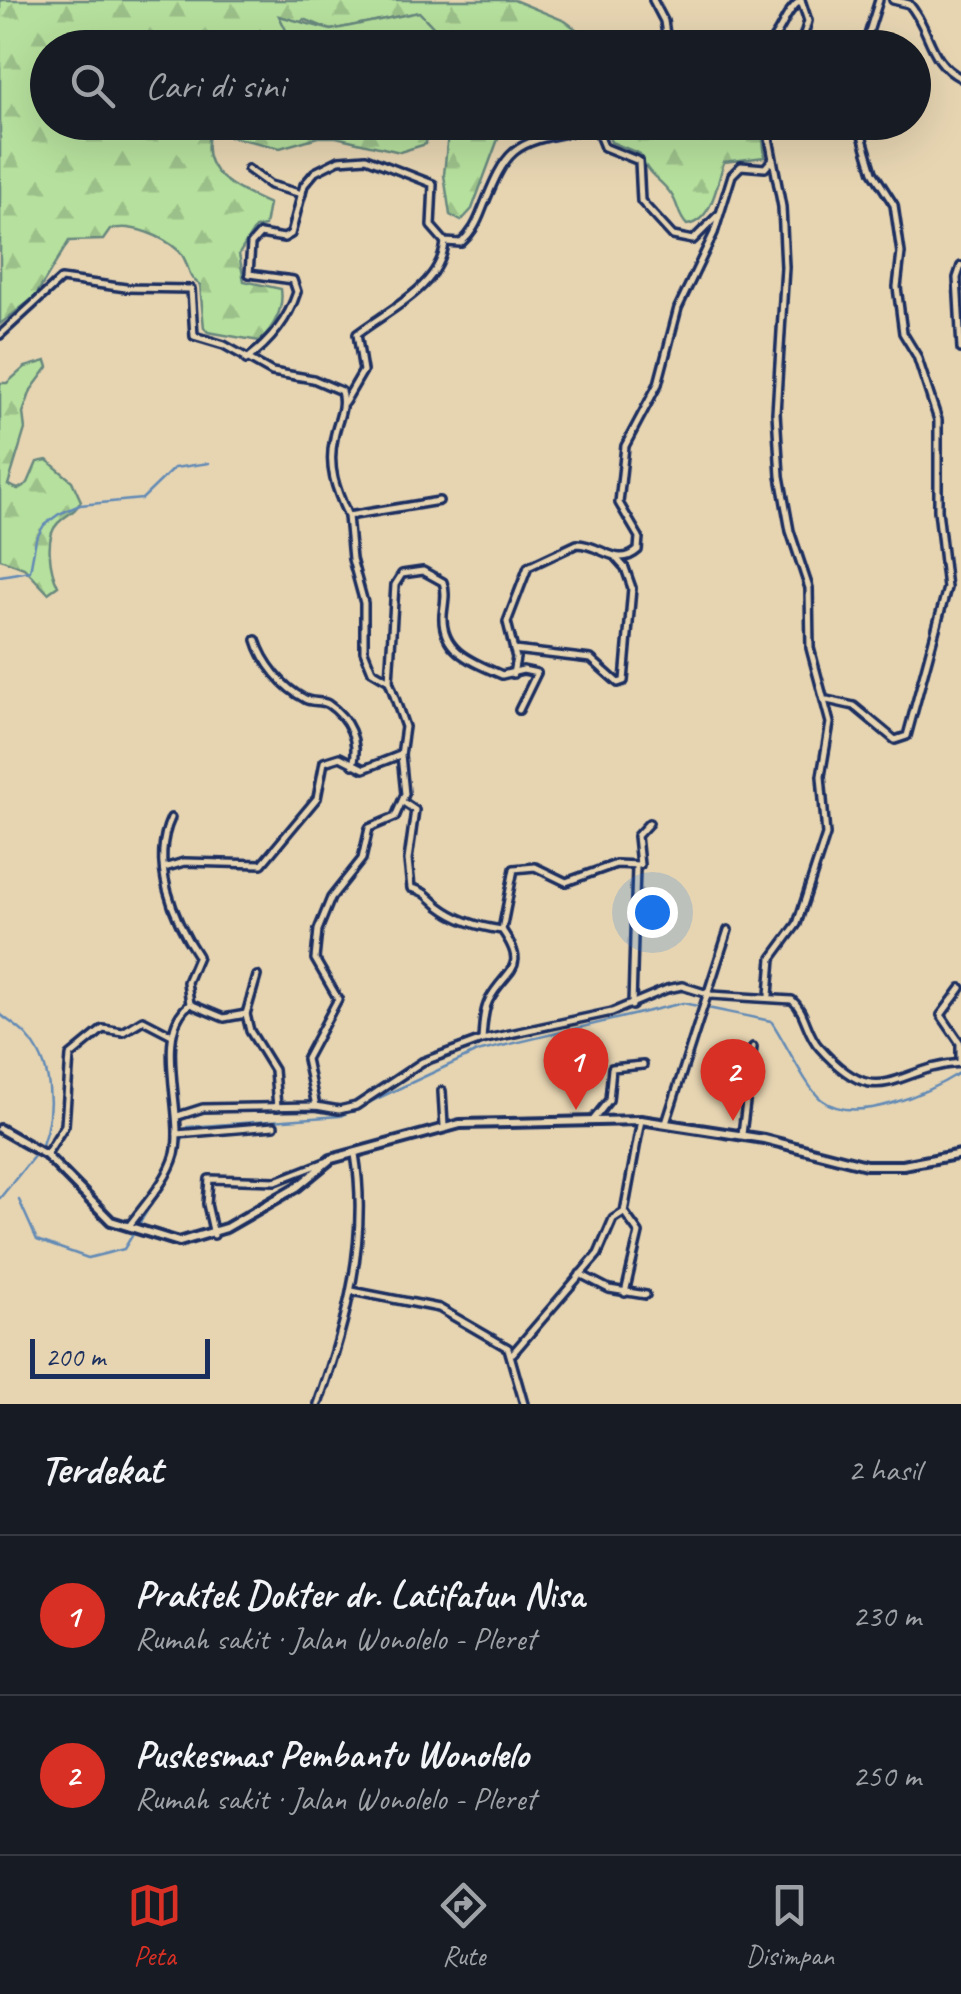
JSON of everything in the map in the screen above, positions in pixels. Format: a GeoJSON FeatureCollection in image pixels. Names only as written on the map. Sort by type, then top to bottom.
{"type":"FeatureCollection","features":[{"type":"Feature","properties":{"kind":"main road"},"geometry":{"type":"LineString","coordinates":[[0,1129],[46,1155],[99,1214],[150,1237],[179,1242],[214,1235],[297,1187],[325,1162],[444,1126],[641,1120],[742,1134],[866,1165],[903,1165],[961,1154]]}},
{"type":"Feature","properties":{"kind":"street"},"geometry":{"type":"LineString","coordinates":[[653,0],[665,30]]}},
{"type":"Feature","properties":{"kind":"street"},"geometry":{"type":"LineString","coordinates":[[782,30],[790,8],[801,0],[808,21],[805,30]]}},
{"type":"Feature","properties":{"kind":"street"},"geometry":{"type":"LineString","coordinates":[[870,30],[879,0]]}},
{"type":"Feature","properties":{"kind":"street"},"geometry":{"type":"LineString","coordinates":[[893,0],[909,4],[921,30]]}},
{"type":"Feature","properties":{"kind":"street"},"geometry":{"type":"LineString","coordinates":[[931,52],[943,68],[961,78]]}},
{"type":"Feature","properties":{"kind":"street"},"geometry":{"type":"LineString","coordinates":[[446,242],[461,243],[470,236],[507,155],[536,140]]}},
{"type":"Feature","properties":{"kind":"street"},"geometry":{"type":"LineString","coordinates":[[601,140],[604,147],[639,162],[640,201],[673,236],[693,240],[720,212]]}},
{"type":"Feature","properties":{"kind":"street"},"geometry":{"type":"LineString","coordinates":[[769,140],[782,207],[785,267],[777,382],[780,476],[790,531],[809,588],[810,648],[827,700],[830,739],[821,776],[826,835],[797,924],[772,958],[769,995]]}},
{"type":"Feature","properties":{"kind":"street"},"geometry":{"type":"LineString","coordinates":[[827,700],[850,704],[895,740],[907,736],[948,588],[938,510],[937,411],[926,390],[917,356],[903,333],[897,287],[901,253],[894,205],[873,172],[860,140]]}},
{"type":"Feature","properties":{"kind":"street"},"geometry":{"type":"LineString","coordinates":[[246,360],[264,346],[282,323],[297,292],[293,280],[249,274],[251,244],[260,234],[288,237],[302,194],[316,172],[353,156],[390,165],[432,184],[430,219],[446,242]]}},
{"type":"Feature","properties":{"kind":"street"},"geometry":{"type":"LineString","coordinates":[[513,674],[514,650],[507,622],[528,567],[578,544],[616,558],[632,556],[640,544],[619,503],[628,436],[658,384],[678,308],[737,168],[765,168],[772,160]]}},
{"type":"Feature","properties":{"kind":"street"},"geometry":{"type":"LineString","coordinates":[[248,169],[270,184],[302,194]]}},
{"type":"Feature","properties":{"kind":"street"},"geometry":{"type":"LineString","coordinates":[[389,681],[372,671],[364,652],[364,602],[352,559],[348,516],[332,472],[334,435],[344,402],[362,371],[356,334],[420,288],[437,266],[446,242]]}},
{"type":"Feature","properties":{"kind":"street"},"geometry":{"type":"LineString","coordinates":[[961,266],[957,278],[961,349]]}},
{"type":"Feature","properties":{"kind":"street"},"geometry":{"type":"LineString","coordinates":[[0,335],[60,279],[126,288],[180,286],[194,294],[194,336],[224,345],[272,372],[336,387],[344,402]]}},
{"type":"Feature","properties":{"kind":"street"},"geometry":{"type":"LineString","coordinates":[[348,516],[439,500]]}},
{"type":"Feature","properties":{"kind":"street"},"geometry":{"type":"LineString","coordinates":[[514,650],[592,658],[618,682],[624,681],[632,588],[625,568],[616,558]]}},
{"type":"Feature","properties":{"kind":"street"},"geometry":{"type":"LineString","coordinates":[[316,1106],[306,1059],[338,1000],[315,959],[320,924],[331,898],[362,859],[369,828],[395,816],[403,802],[401,755],[405,726],[389,681],[395,585],[402,574],[416,570],[443,582],[443,624],[451,646],[502,676],[527,670],[538,675],[519,710]]}},
{"type":"Feature","properties":{"kind":"street"},"geometry":{"type":"LineString","coordinates":[[256,640],[261,655],[280,678],[306,700],[328,704],[354,734],[357,745],[353,765]]}},
{"type":"Feature","properties":{"kind":"street"},"geometry":{"type":"LineString","coordinates":[[164,868],[184,862],[262,864],[317,798],[324,762],[340,757],[353,765],[370,768],[401,755]]}},
{"type":"Feature","properties":{"kind":"street"},"geometry":{"type":"LineString","coordinates":[[403,802],[416,810],[408,860],[411,888],[425,890],[436,904],[473,926],[502,930]]}},
{"type":"Feature","properties":{"kind":"street"},"geometry":{"type":"LineString","coordinates":[[128,1229],[170,1166],[179,1134],[172,1035],[190,1004],[187,982],[198,956],[178,927],[164,868],[171,818]]}},
{"type":"Feature","properties":{"kind":"street"},"geometry":{"type":"LineString","coordinates":[[632,1006],[636,866],[642,860],[638,836],[649,822]]}},
{"type":"Feature","properties":{"kind":"street"},"geometry":{"type":"LineString","coordinates":[[482,1040],[490,999],[515,965],[513,946],[502,930],[514,869],[535,867],[566,882],[616,864],[636,866]]}},
{"type":"Feature","properties":{"kind":"street"},"geometry":{"type":"LineString","coordinates":[[666,1123],[728,930]]}},
{"type":"Feature","properties":{"kind":"street"},"geometry":{"type":"LineString","coordinates":[[257,976],[246,1014],[250,1032],[274,1070],[277,1107]]}},
{"type":"Feature","properties":{"kind":"street"},"geometry":{"type":"LineString","coordinates":[[178,1116],[192,1109],[316,1106],[339,1110],[356,1106],[408,1068],[482,1040],[632,1006],[682,986],[710,995],[769,995],[799,1006],[812,1039],[858,1080],[894,1084],[960,1063],[960,1043],[941,1015],[961,988]]}},
{"type":"Feature","properties":{"kind":"street"},"geometry":{"type":"LineString","coordinates":[[190,1004],[224,1018],[246,1014]]}},
{"type":"Feature","properties":{"kind":"street"},"geometry":{"type":"LineString","coordinates":[[46,1155],[65,1125],[66,1064],[75,1049],[102,1029],[122,1032],[142,1020],[172,1035]]}},
{"type":"Feature","properties":{"kind":"street"},"geometry":{"type":"LineString","coordinates":[[742,1134],[753,1047]]}},
{"type":"Feature","properties":{"kind":"street"},"geometry":{"type":"LineString","coordinates":[[593,1120],[608,1100],[612,1068],[643,1064]]}},
{"type":"Feature","properties":{"kind":"street"},"geometry":{"type":"LineString","coordinates":[[442,1091],[444,1126]]}},
{"type":"Feature","properties":{"kind":"street"},"geometry":{"type":"LineString","coordinates":[[512,1353],[598,1254],[614,1219],[624,1212],[641,1120]]}},
{"type":"Feature","properties":{"kind":"street"},"geometry":{"type":"LineString","coordinates":[[179,1134],[274,1126]]}},
{"type":"Feature","properties":{"kind":"street"},"geometry":{"type":"LineString","coordinates":[[318,1404],[352,1290],[359,1202],[354,1154]]}},
{"type":"Feature","properties":{"kind":"street"},"geometry":{"type":"LineString","coordinates":[[214,1235],[207,1204],[209,1179],[276,1181],[325,1162]]}},
{"type":"Feature","properties":{"kind":"street"},"geometry":{"type":"LineString","coordinates":[[624,1212],[639,1233],[625,1292]]}},
{"type":"Feature","properties":{"kind":"street"},"geometry":{"type":"LineString","coordinates":[[580,1274],[625,1292],[646,1295]]}},
{"type":"Feature","properties":{"kind":"street"},"geometry":{"type":"LineString","coordinates":[[352,1290],[439,1308],[512,1353],[524,1404]]}},
{"type":"Feature","properties":{"kind":"green space"},"geometry":{"type":"Polygon","coordinates":[[[0,0],[514,0],[577,30],[436,30],[419,12],[331,30],[304,19],[294,30],[30,30],[30,140],[209,140],[209,159],[223,178],[269,204],[265,226],[255,228],[239,254],[244,281],[281,289],[281,304],[277,318],[259,341],[208,332],[204,328],[200,285],[182,255],[156,236],[118,228],[110,230],[103,240],[69,241],[35,297],[0,324],[0,0]]]}},
{"type":"Feature","properties":{"kind":"green space"},"geometry":{"type":"Polygon","coordinates":[[[419,12],[436,30],[331,30],[419,12]]]}},
{"type":"Feature","properties":{"kind":"green space"},"geometry":{"type":"Polygon","coordinates":[[[279,16],[331,30],[286,30],[279,16]]]}},
{"type":"Feature","properties":{"kind":"green space"},"geometry":{"type":"Polygon","coordinates":[[[245,140],[308,140],[280,148],[245,140]]]}},
{"type":"Feature","properties":{"kind":"green space"},"geometry":{"type":"Polygon","coordinates":[[[349,140],[426,140],[426,144],[400,152],[349,140]]]}},
{"type":"Feature","properties":{"kind":"green space"},"geometry":{"type":"Polygon","coordinates":[[[447,140],[498,140],[472,209],[461,221],[450,215],[444,175],[447,140]]]}},
{"type":"Feature","properties":{"kind":"green space"},"geometry":{"type":"Polygon","coordinates":[[[763,140],[765,157],[724,162],[708,209],[696,222],[687,225],[671,194],[650,172],[640,154],[611,142],[763,140]]]}},
{"type":"Feature","properties":{"kind":"green space"},"geometry":{"type":"Polygon","coordinates":[[[46,361],[48,367],[31,390],[23,413],[25,429],[8,485],[18,489],[28,483],[37,462],[47,460],[72,481],[81,501],[58,523],[51,536],[51,563],[58,586],[48,593],[24,568],[0,559],[0,383],[7,383],[25,367],[46,361]]]}},
{"type":"Feature","properties":{"kind":"waterway"},"geometry":{"type":"LineString","coordinates":[[0,576],[30,571],[36,539],[44,525],[59,514],[80,505],[142,499],[174,468],[209,463]]}},
{"type":"Feature","properties":{"kind":"waterway"},"geometry":{"type":"LineString","coordinates":[[173,1166],[187,1127],[340,1116],[477,1052],[683,1003],[771,1021],[816,1094],[836,1107],[872,1108],[892,1103],[961,1072]]}},
{"type":"Feature","properties":{"kind":"waterway"},"geometry":{"type":"LineString","coordinates":[[0,1014],[23,1032],[42,1059],[50,1102],[42,1145]]}},
{"type":"Feature","properties":{"kind":"waterway"},"geometry":{"type":"LineString","coordinates":[[0,1198],[35,1155]]}},
{"type":"Feature","properties":{"kind":"waterway"},"geometry":{"type":"LineString","coordinates":[[19,1200],[37,1240],[88,1258],[124,1249],[170,1173]]}},
{"type":"Feature","properties":{"kind":"place","name":"Praktek Dokter dr. Latifatun Nisa"},"geometry":{"type":"Point","coordinates":[576,1110]}},
{"type":"Feature","properties":{"kind":"place","name":"Puskesmas Pembantu Wonolelo"},"geometry":{"type":"Point","coordinates":[733,1121]}}]}
